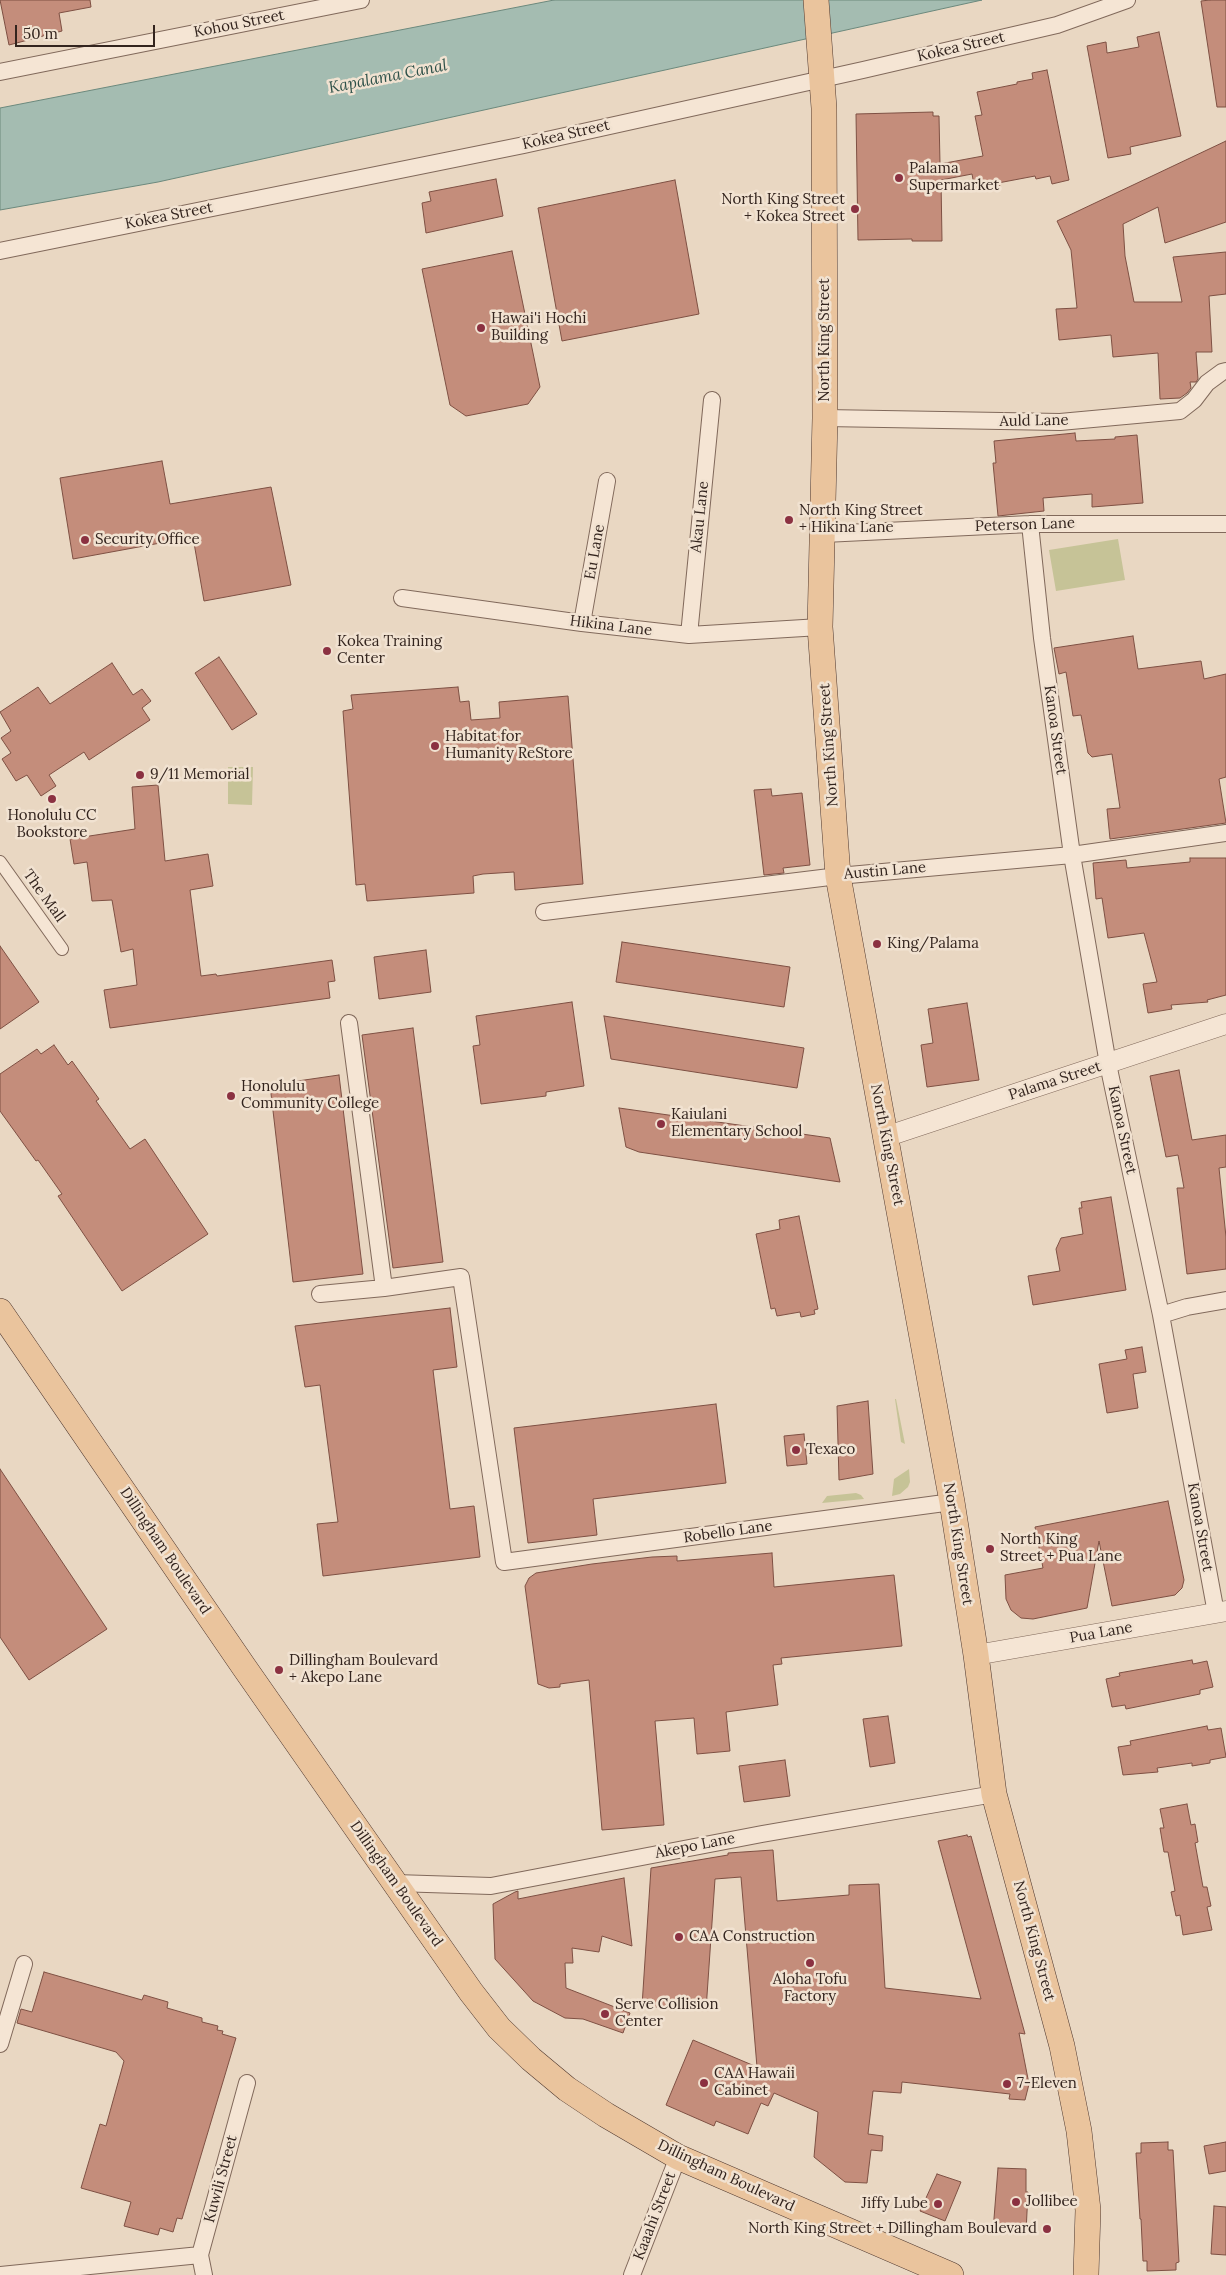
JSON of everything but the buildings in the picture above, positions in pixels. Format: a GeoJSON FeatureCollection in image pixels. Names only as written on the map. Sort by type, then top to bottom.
{"type":"FeatureCollection","features":[{"type":"Feature","properties":{"kind":"main road","name":"North King Street"},"geometry":{"type":"LineString","coordinates":[[816,0],[824,108],[825,418],[824,534],[820,627],[838,876],[884,1137],[910,1268],[952,1502],[976,1655],[994,1794],[1062,2046],[1079,2131],[1088,2210],[1086,2275]]}},
{"type":"Feature","properties":{"kind":"main road","name":"Dillingham Boulevard"},"geometry":{"type":"LineString","coordinates":[[0,1311],[395,1883],[471,1992],[499,2028],[531,2059],[568,2088],[606,2115],[678,2157],[951,2275]]}},
{"type":"Feature","properties":{"kind":"street","name":"Kohou Street"},"geometry":{"type":"LineString","coordinates":[[0,72],[361,0]]}},
{"type":"Feature","properties":{"kind":"street","name":"Kokea Street"},"geometry":{"type":"LineString","coordinates":[[0,251],[524,145],[821,66],[1057,25],[1127,0]]}},
{"type":"Feature","properties":{"kind":"street","name":"Auld Lane"},"geometry":{"type":"LineString","coordinates":[[825,418],[1060,422],[1180,411],[1194,400],[1208,383],[1226,371]]}},
{"type":"Feature","properties":{"kind":"street","name":"Akau Lane"},"geometry":{"type":"LineString","coordinates":[[689,635],[712,400]]}},
{"type":"Feature","properties":{"kind":"street","name":"Eu Lane"},"geometry":{"type":"LineString","coordinates":[[582,623],[607,481]]}},
{"type":"Feature","properties":{"kind":"street","name":"Peterson Lane"},"geometry":{"type":"LineString","coordinates":[[824,534],[1030,524],[1226,524]]}},
{"type":"Feature","properties":{"kind":"street","name":"Kanoa Street"},"geometry":{"type":"LineString","coordinates":[[1030,524],[1042,638],[1072,855],[1108,1064],[1221,1612]]}},
{"type":"Feature","properties":{"kind":"street","name":"Hikina Lane"},"geometry":{"type":"LineString","coordinates":[[402,598],[582,623],[689,635],[820,627]]}},
{"type":"Feature","properties":{"kind":"street","name":"Austin Lane"},"geometry":{"type":"LineString","coordinates":[[544,912],[838,876],[1072,855],[1226,833]]}},
{"type":"Feature","properties":{"kind":"street","name":"The Mall"},"geometry":{"type":"LineString","coordinates":[[0,862],[62,949]]}},
{"type":"Feature","properties":{"kind":"street"},"geometry":{"type":"LineString","coordinates":[[320,1294],[384,1288],[350,1023]]}},
{"type":"Feature","properties":{"kind":"street","name":"Palama Street"},"geometry":{"type":"LineString","coordinates":[[884,1137],[1226,1024]]}},
{"type":"Feature","properties":{"kind":"street","name":"Robello Lane"},"geometry":{"type":"LineString","coordinates":[[384,1288],[461,1277],[504,1562],[952,1502]]}},
{"type":"Feature","properties":{"kind":"street"},"geometry":{"type":"LineString","coordinates":[[1161,1315],[1187,1307],[1226,1300]]}},
{"type":"Feature","properties":{"kind":"street","name":"Pua Lane"},"geometry":{"type":"LineString","coordinates":[[976,1655],[1221,1612]]}},
{"type":"Feature","properties":{"kind":"street","name":"Akepo Lane"},"geometry":{"type":"LineString","coordinates":[[395,1883],[492,1886],[762,1834],[994,1794]]}},
{"type":"Feature","properties":{"kind":"street"},"geometry":{"type":"LineString","coordinates":[[0,2044],[24,1964]]}},
{"type":"Feature","properties":{"kind":"street","name":"Kuwili Street"},"geometry":{"type":"LineString","coordinates":[[204,2275],[200,2255],[247,2083]]}},
{"type":"Feature","properties":{"kind":"street","name":"Kaaahi Street"},"geometry":{"type":"LineString","coordinates":[[632,2275],[678,2157]]}},
{"type":"Feature","properties":{"kind":"street"},"geometry":{"type":"LineString","coordinates":[[0,2274],[200,2255]]}},
{"type":"Feature","properties":{"kind":"shaded area"},"geometry":{"type":"Polygon","coordinates":[[[1118,539],[1125,580],[1056,591],[1049,550],[1118,539]]]}},
{"type":"Feature","properties":{"kind":"shaded area"},"geometry":{"type":"Polygon","coordinates":[[[228,767],[253,767],[252,805],[228,804],[228,767]]]}},
{"type":"Feature","properties":{"kind":"shaded area"},"geometry":{"type":"Polygon","coordinates":[[[896,1399],[905,1444],[901,1442],[896,1399]]]}},
{"type":"Feature","properties":{"kind":"shaded area"},"geometry":{"type":"Polygon","coordinates":[[[909,1469],[910,1482],[908,1487],[900,1494],[892,1496],[894,1479],[909,1469]]]}},
{"type":"Feature","properties":{"kind":"shaded area"},"geometry":{"type":"Polygon","coordinates":[[[856,1493],[864,1499],[822,1503],[827,1496],[856,1493]]]}},
{"type":"Feature","properties":{"kind":"water","name":"Kapalama Canal"},"geometry":{"type":"Polygon","coordinates":[[[554,0],[982,0],[158,182],[0,210],[0,108],[554,0]]]}},
{"type":"Feature","properties":{"kind":"place","name":"Palama Supermarket"},"geometry":{"type":"Point","coordinates":[899,178]}},
{"type":"Feature","properties":{"kind":"place","name":"North King Street + Kokea Street"},"geometry":{"type":"Point","coordinates":[855,209]}},
{"type":"Feature","properties":{"kind":"place","name":"Hawai'i Hochi Building"},"geometry":{"type":"Point","coordinates":[481,328]}},
{"type":"Feature","properties":{"kind":"place","name":"North King Street + Hikina Lane"},"geometry":{"type":"Point","coordinates":[789,520]}},
{"type":"Feature","properties":{"kind":"place","name":"Security Office"},"geometry":{"type":"Point","coordinates":[85,540]}},
{"type":"Feature","properties":{"kind":"place","name":"Kokea Training Center"},"geometry":{"type":"Point","coordinates":[327,651]}},
{"type":"Feature","properties":{"kind":"place","name":"Habitat for Humanity ReStore"},"geometry":{"type":"Point","coordinates":[435,746]}},
{"type":"Feature","properties":{"kind":"place","name":"9/11 Memorial"},"geometry":{"type":"Point","coordinates":[140,775]}},
{"type":"Feature","properties":{"kind":"place","name":"Honolulu CC Bookstore"},"geometry":{"type":"Point","coordinates":[52,799]}},
{"type":"Feature","properties":{"kind":"place","name":"King/Palama"},"geometry":{"type":"Point","coordinates":[877,944]}},
{"type":"Feature","properties":{"kind":"place","name":"Honolulu Community College"},"geometry":{"type":"Point","coordinates":[231,1096]}},
{"type":"Feature","properties":{"kind":"place","name":"Kaiulani Elementary School"},"geometry":{"type":"Point","coordinates":[661,1124]}},
{"type":"Feature","properties":{"kind":"place","name":"Texaco"},"geometry":{"type":"Point","coordinates":[796,1450]}},
{"type":"Feature","properties":{"kind":"place","name":"North King Street + Pua Lane"},"geometry":{"type":"Point","coordinates":[990,1549]}},
{"type":"Feature","properties":{"kind":"place","name":"Dillingham Boulevard + Akepo Lane"},"geometry":{"type":"Point","coordinates":[279,1670]}},
{"type":"Feature","properties":{"kind":"place","name":"CAA Construction"},"geometry":{"type":"Point","coordinates":[679,1937]}},
{"type":"Feature","properties":{"kind":"place","name":"Aloha Tofu Factory"},"geometry":{"type":"Point","coordinates":[810,1963]}},
{"type":"Feature","properties":{"kind":"place","name":"Serve Collision Center"},"geometry":{"type":"Point","coordinates":[605,2014]}},
{"type":"Feature","properties":{"kind":"place","name":"CAA Hawaii Cabinet"},"geometry":{"type":"Point","coordinates":[704,2083]}},
{"type":"Feature","properties":{"kind":"place","name":"7-Eleven"},"geometry":{"type":"Point","coordinates":[1007,2084]}},
{"type":"Feature","properties":{"kind":"place","name":"Jollibee"},"geometry":{"type":"Point","coordinates":[1016,2202]}},
{"type":"Feature","properties":{"kind":"place","name":"Jiffy Lube"},"geometry":{"type":"Point","coordinates":[938,2204]}},
{"type":"Feature","properties":{"kind":"place","name":"North King Street + Dillingham Boulevard"},"geometry":{"type":"Point","coordinates":[1047,2229]}}]}
